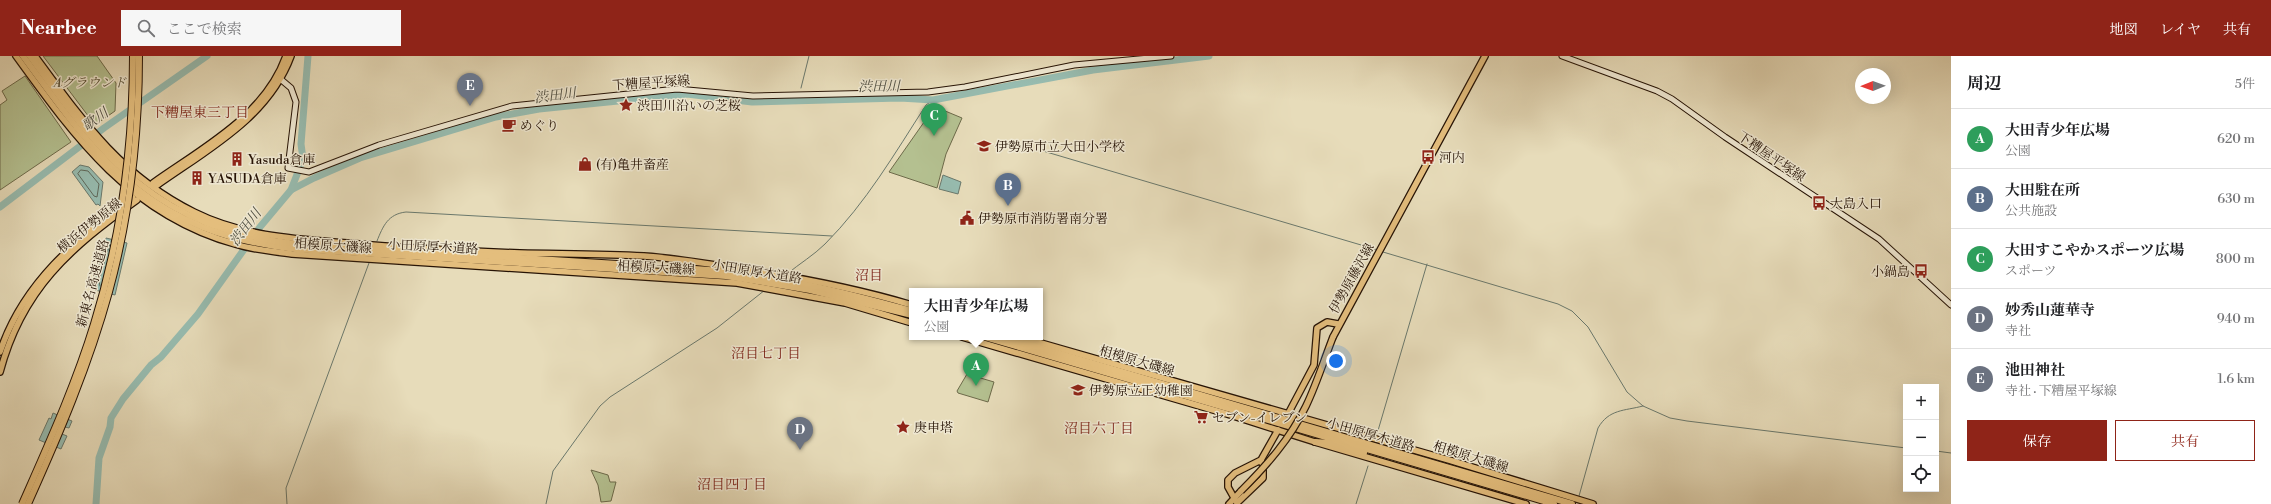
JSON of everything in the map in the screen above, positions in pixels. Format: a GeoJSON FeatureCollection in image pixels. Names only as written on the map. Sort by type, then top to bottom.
{"type":"FeatureCollection","features":[{"type":"Feature","properties":{"kind":"highway","name":"小田原厚木道路"},"geometry":{"type":"LineString","coordinates":[[24,56],[95,147],[128,183],[158,205],[199,226],[246,239],[295,249],[694,273],[768,283],[778,281],[848,293],[909,310]]}},
{"type":"Feature","properties":{"kind":"highway","name":"小田原厚木道路"},"geometry":{"type":"LineString","coordinates":[[30,56],[86,136]]}},
{"type":"Feature","properties":{"kind":"highway","name":"新東名高速道路"},"geometry":{"type":"LineString","coordinates":[[22,504],[81,362],[107,277],[120,220],[129,151],[133,56]]}},
{"type":"Feature","properties":{"kind":"highway","name":"新東名高速道路"},"geometry":{"type":"LineString","coordinates":[[28,504],[76,392],[109,292],[126,220],[134,158],[139,56]]}},
{"type":"Feature","properties":{"kind":"highway","name":"小田原厚木道路"},"geometry":{"type":"LineString","coordinates":[[778,281],[909,315]]}},
{"type":"Feature","properties":{"kind":"highway","name":"小田原厚木道路"},"geometry":{"type":"LineString","coordinates":[[995,340],[1422,463],[1572,504]]}},
{"type":"Feature","properties":{"kind":"highway","name":"小田原厚木道路"},"geometry":{"type":"LineString","coordinates":[[1013,340],[1554,504]]}},
{"type":"Feature","properties":{"kind":"highway"},"geometry":{"type":"LineString","coordinates":[[1288,414],[1293,418],[1394,449],[1422,463]]}},
{"type":"Feature","properties":{"kind":"highway"},"geometry":{"type":"LineString","coordinates":[[1315,442],[1330,443],[1392,460],[1422,463]]}},
{"type":"Feature","properties":{"kind":"main road","name":"相模原大磯線"},"geometry":{"type":"LineString","coordinates":[[16,56],[95,147],[158,192],[246,239],[257,241],[394,247],[644,256],[778,281],[909,322]]}},
{"type":"Feature","properties":{"kind":"main road","name":"相模原大磯線"},"geometry":{"type":"LineString","coordinates":[[35,56],[86,136]]}},
{"type":"Feature","properties":{"kind":"main road"},"geometry":{"type":"LineString","coordinates":[[279,78],[286,56]]}},
{"type":"Feature","properties":{"kind":"main road"},"geometry":{"type":"LineString","coordinates":[[155,184],[241,120],[260,101],[279,78],[291,56]]}},
{"type":"Feature","properties":{"kind":"main road","name":"下糟屋平塚線"},"geometry":{"type":"LineString","coordinates":[[279,78],[292,91],[296,102],[292,147],[288,168],[305,172],[379,145],[512,106],[677,89],[753,96],[928,92],[972,86],[1074,65],[1171,56]]}},
{"type":"Feature","properties":{"kind":"main road","name":"伊勢原藤沢線"},"geometry":{"type":"LineString","coordinates":[[1229,504],[1277,453],[1299,420],[1315,386],[1338,324],[1486,56]]}},
{"type":"Feature","properties":{"kind":"main road","name":"下糟屋平塚線"},"geometry":{"type":"LineString","coordinates":[[1562,56],[1657,91],[1672,99],[1724,137],[1879,239],[1951,305]]}},
{"type":"Feature","properties":{"kind":"main road","name":"横浜伊勢原線"},"geometry":{"type":"LineString","coordinates":[[0,352],[16,313],[45,272],[62,254],[93,226],[135,199],[81,242],[49,275],[22,316],[0,372]]}},
{"type":"Feature","properties":{"kind":"main road","name":"相模原大磯線"},"geometry":{"type":"LineString","coordinates":[[778,281],[788,275],[858,290],[909,304]]}},
{"type":"Feature","properties":{"kind":"main road"},"geometry":{"type":"LineString","coordinates":[[1288,414],[1314,366],[1317,328],[1327,322],[1338,324]]}},
{"type":"Feature","properties":{"kind":"main road","name":"相模原大磯線"},"geometry":{"type":"LineString","coordinates":[[972,340],[1227,414],[1315,442],[1526,504]]}},
{"type":"Feature","properties":{"kind":"main road","name":"相模原大磯線"},"geometry":{"type":"LineString","coordinates":[[1030,340],[1593,504]]}},
{"type":"Feature","properties":{"kind":"main road"},"geometry":{"type":"LineString","coordinates":[[1261,460],[1263,466],[1263,478],[1237,503],[1228,487],[1230,478],[1261,460],[1278,430]]}},
{"type":"Feature","properties":{"kind":"green space","name":"Aグラウンド"},"geometry":{"type":"Polygon","coordinates":[[[43,56],[97,56],[116,83],[115,111],[95,125],[43,56]]]}},
{"type":"Feature","properties":{"kind":"green space"},"geometry":{"type":"Polygon","coordinates":[[[25,76],[71,142],[0,190],[0,105],[7,100],[2,91],[25,76]]]}},
{"type":"Feature","properties":{"kind":"green space"},"geometry":{"type":"Polygon","coordinates":[[[938,108],[962,118],[946,154],[937,188],[889,172],[929,115],[938,108]]]}},
{"type":"Feature","properties":{"kind":"green space"},"geometry":{"type":"Polygon","coordinates":[[[967,374],[994,382],[988,402],[958,393],[957,391],[967,374]]]}},
{"type":"Feature","properties":{"kind":"green space"},"geometry":{"type":"Polygon","coordinates":[[[591,470],[608,475],[610,482],[616,482],[611,501],[601,502],[598,485],[591,470]]]}},
{"type":"Feature","properties":{"kind":"water"},"geometry":{"type":"Polygon","coordinates":[[[80,165],[89,167],[103,182],[100,206],[98,204],[96,205],[72,172],[80,165]]]}},
{"type":"Feature","properties":{"kind":"water"},"geometry":{"type":"Polygon","coordinates":[[[943,175],[961,182],[958,194],[939,189],[943,175]]]}},
{"type":"Feature","properties":{"kind":"water"},"geometry":{"type":"Polygon","coordinates":[[[106,238],[127,243],[115,295],[95,290],[96,285],[94,284],[106,238]]]}},
{"type":"Feature","properties":{"kind":"water"},"geometry":{"type":"Polygon","coordinates":[[[53,413],[72,421],[69,428],[65,427],[62,434],[67,436],[61,449],[39,440],[49,418],[51,419],[53,413]]]}},
{"type":"Feature","properties":{"kind":"waterway","name":"歌川"},"geometry":{"type":"LineString","coordinates":[[0,207],[104,128],[207,56]]}},
{"type":"Feature","properties":{"kind":"waterway"},"geometry":{"type":"LineString","coordinates":[[291,190],[303,159],[301,144],[308,56]]}},
{"type":"Feature","properties":{"kind":"waterway"},"geometry":{"type":"LineString","coordinates":[[801,88],[809,56]]}},
{"type":"Feature","properties":{"kind":"waterway","name":"渋田川"},"geometry":{"type":"LineString","coordinates":[[96,504],[99,458],[110,427],[111,418],[123,399],[151,365],[161,357],[198,314],[260,227],[291,190],[314,178],[360,158],[496,117],[539,109],[687,94],[752,102],[900,98],[933,100],[1093,70],[1209,56]]}},
{"type":"Feature","properties":{"kind":"waterway"},"geometry":{"type":"LineString","coordinates":[[787,274],[821,248],[854,212],[867,195],[926,105],[933,100]]}},
{"type":"Feature","properties":{"kind":"waterway"},"geometry":{"type":"LineString","coordinates":[[1043,151],[1378,250]]}},
{"type":"Feature","properties":{"kind":"waterway"},"geometry":{"type":"LineString","coordinates":[[377,241],[384,226],[390,218],[406,212],[832,236]]}},
{"type":"Feature","properties":{"kind":"waterway"},"geometry":{"type":"LineString","coordinates":[[1383,252],[1558,304],[1572,311],[1588,327],[1627,392],[1643,406],[1670,418],[1903,448]]}},
{"type":"Feature","properties":{"kind":"waterway"},"geometry":{"type":"LineString","coordinates":[[287,504],[286,488],[369,263]]}},
{"type":"Feature","properties":{"kind":"waterway"},"geometry":{"type":"LineString","coordinates":[[1377,434],[1427,264]]}},
{"type":"Feature","properties":{"kind":"waterway"},"geometry":{"type":"LineString","coordinates":[[546,504],[553,471],[600,406],[610,397],[717,328],[765,290]]}},
{"type":"Feature","properties":{"kind":"waterway"},"geometry":{"type":"LineString","coordinates":[[1579,496],[1598,428],[1602,422],[1612,414],[1643,406]]}},
{"type":"Feature","properties":{"kind":"waterway"},"geometry":{"type":"LineString","coordinates":[[1939,451],[1951,453]]}},
{"type":"Feature","properties":{"kind":"waterway"},"geometry":{"type":"LineString","coordinates":[[1356,504],[1368,466]]}},
{"type":"Feature","properties":{"kind":"place","name":"渋田川沿いの芝桜"},"geometry":{"type":"Point","coordinates":[626,105]}},
{"type":"Feature","properties":{"kind":"place","name":"池田神社"},"geometry":{"type":"Point","coordinates":[470,106]}},
{"type":"Feature","properties":{"kind":"place","name":"めぐり"},"geometry":{"type":"Point","coordinates":[509,125]}},
{"type":"Feature","properties":{"kind":"place","name":"大田すこやかスポーツ広場"},"geometry":{"type":"Point","coordinates":[934,136]}},
{"type":"Feature","properties":{"kind":"place","name":"伊勢原市立大田小学校"},"geometry":{"type":"Point","coordinates":[984,146]}},
{"type":"Feature","properties":{"kind":"place","name":"河内"},"geometry":{"type":"Point","coordinates":[1428,157]}},
{"type":"Feature","properties":{"kind":"place","name":"Yasuda倉庫"},"geometry":{"type":"Point","coordinates":[237,159]}},
{"type":"Feature","properties":{"kind":"place","name":"(有)亀井畜産"},"geometry":{"type":"Point","coordinates":[585,164]}},
{"type":"Feature","properties":{"kind":"place","name":"YASUDA倉庫"},"geometry":{"type":"Point","coordinates":[197,178]}},
{"type":"Feature","properties":{"kind":"place","name":"大島入口"},"geometry":{"type":"Point","coordinates":[1819,203]}},
{"type":"Feature","properties":{"kind":"place","name":"大田駐在所"},"geometry":{"type":"Point","coordinates":[1008,206]}},
{"type":"Feature","properties":{"kind":"place","name":"伊勢原市消防署南分署"},"geometry":{"type":"Point","coordinates":[967,218]}},
{"type":"Feature","properties":{"kind":"place","name":"小鍋島"},"geometry":{"type":"Point","coordinates":[1921,271]}},
{"type":"Feature","properties":{"kind":"place","name":"大田青少年広場"},"geometry":{"type":"Point","coordinates":[976,386]}},
{"type":"Feature","properties":{"kind":"place","name":"伊勢原立正幼稚園"},"geometry":{"type":"Point","coordinates":[1078,390]}},
{"type":"Feature","properties":{"kind":"place","name":"セブン-イレブン"},"geometry":{"type":"Point","coordinates":[1201,417]}},
{"type":"Feature","properties":{"kind":"place","name":"庚申塔"},"geometry":{"type":"Point","coordinates":[903,427]}},
{"type":"Feature","properties":{"kind":"place","name":"妙秀山蓮華寺"},"geometry":{"type":"Point","coordinates":[800,450]}},
{"type":"Feature","properties":{"kind":"district","name":"下糟屋東三丁目"},"geometry":{"type":"Point","coordinates":[200,112]}},
{"type":"Feature","properties":{"kind":"district","name":"沼目"},"geometry":{"type":"Point","coordinates":[869,275]}},
{"type":"Feature","properties":{"kind":"district","name":"沼目七丁目"},"geometry":{"type":"Point","coordinates":[766,353]}},
{"type":"Feature","properties":{"kind":"district","name":"沼目六丁目"},"geometry":{"type":"Point","coordinates":[1099,428]}},
{"type":"Feature","properties":{"kind":"district","name":"沼目四丁目"},"geometry":{"type":"Point","coordinates":[732,484]}}]}
